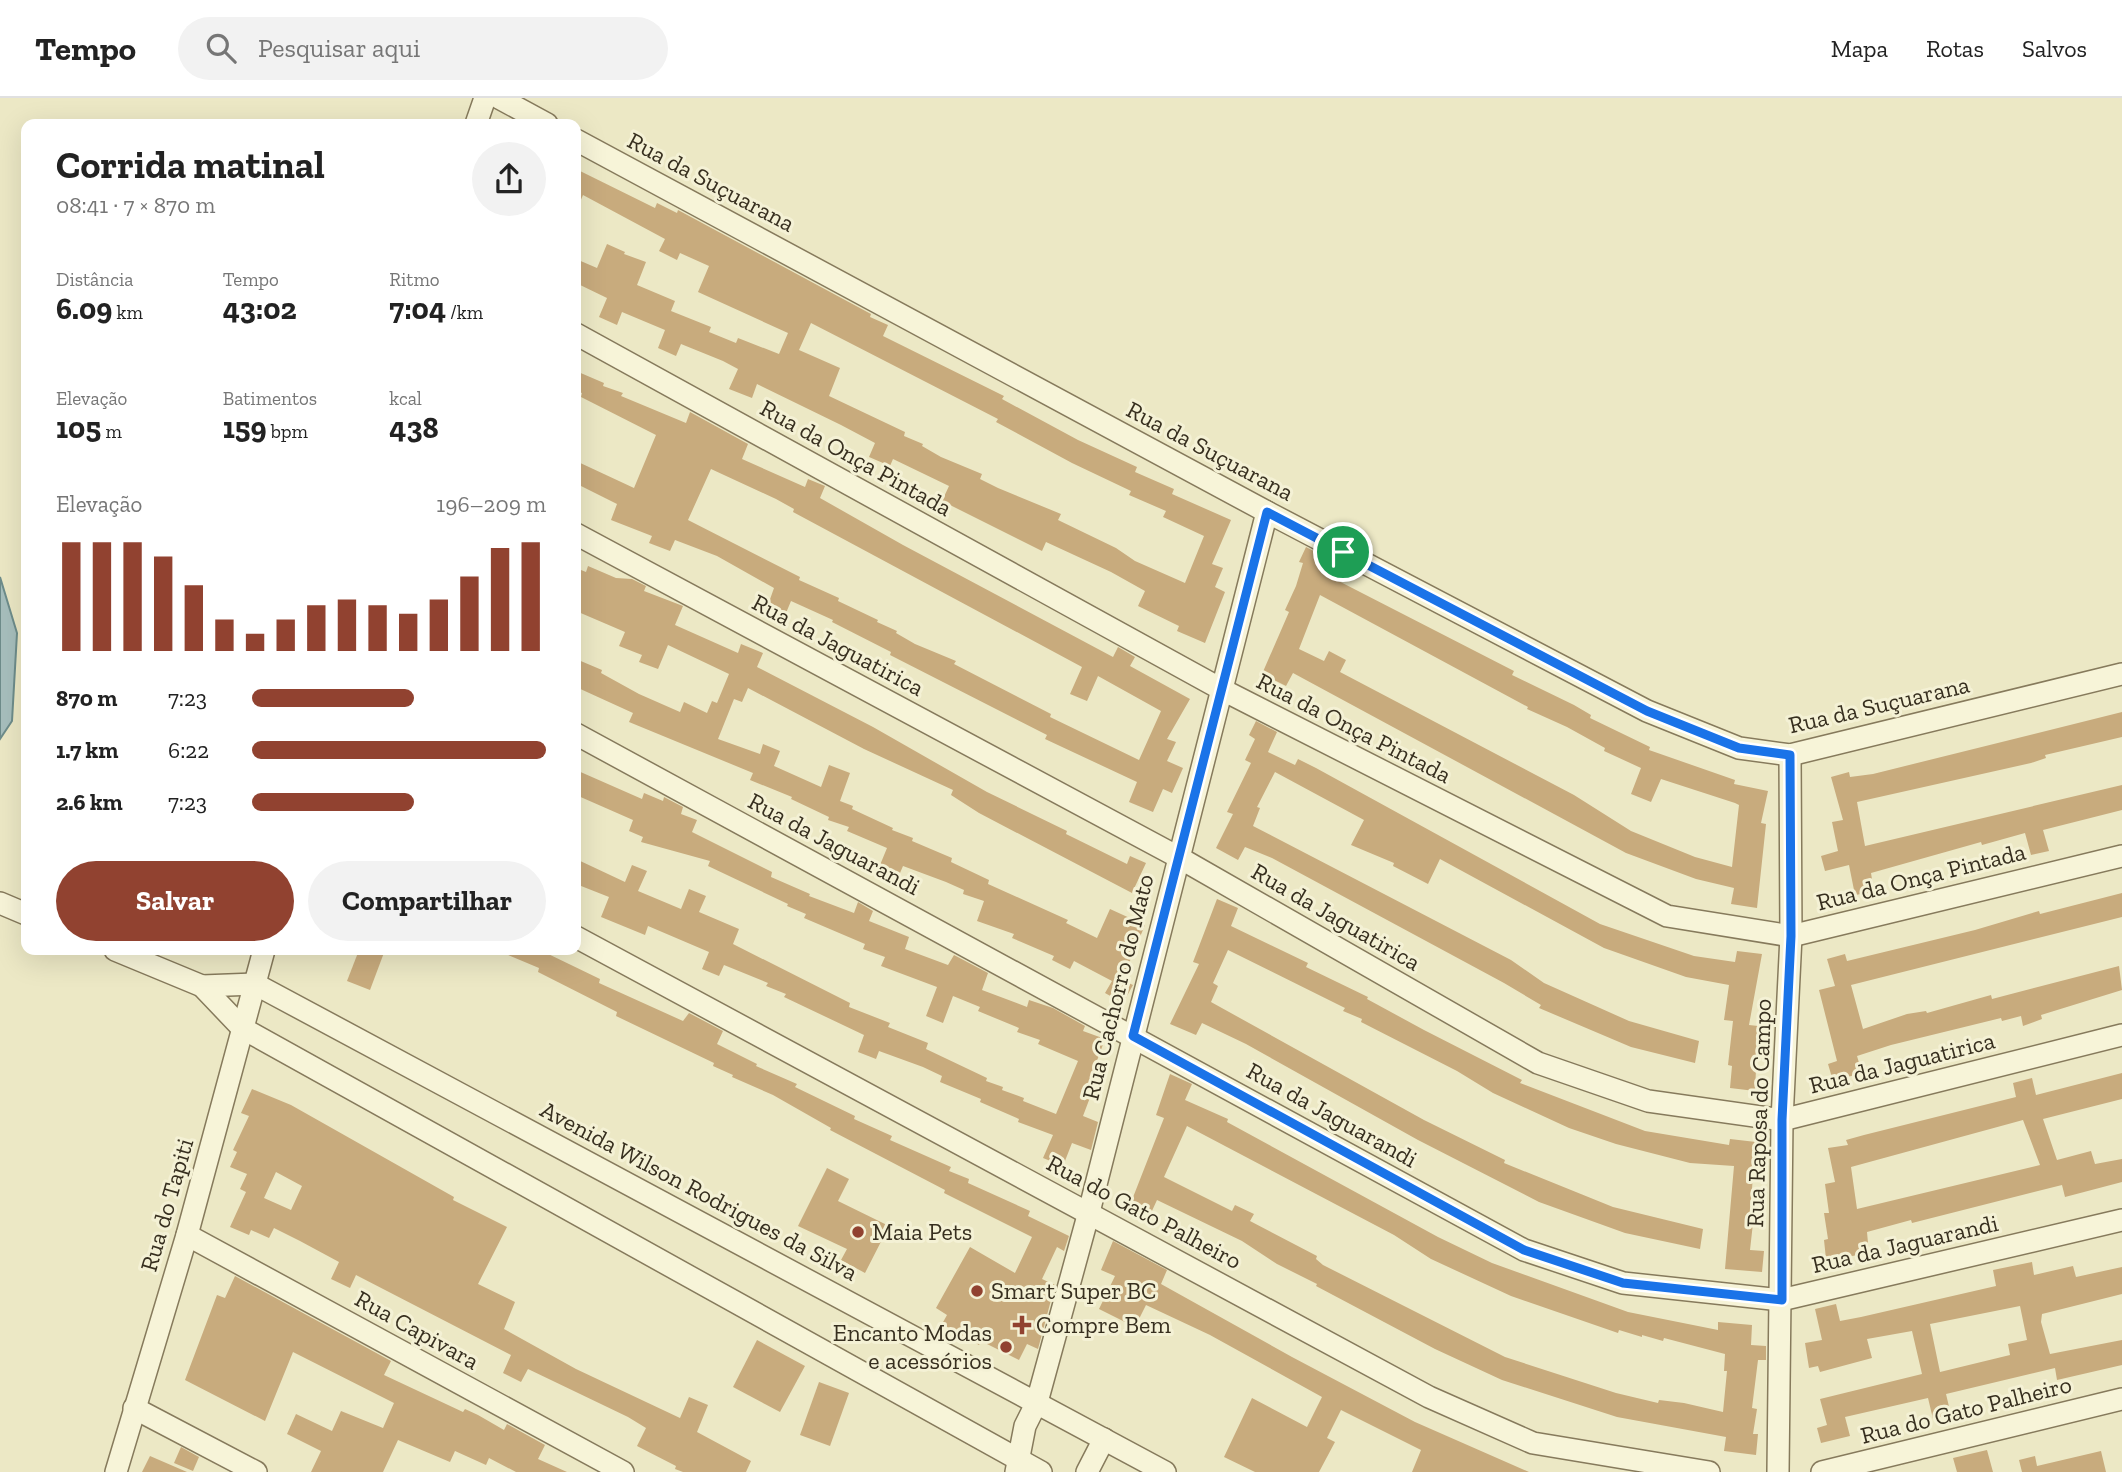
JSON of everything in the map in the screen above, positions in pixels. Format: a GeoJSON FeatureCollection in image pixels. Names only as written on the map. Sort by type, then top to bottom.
{"type":"FeatureCollection","features":[{"type":"Feature","properties":{"kind":"street"},"geometry":{"type":"LineString","coordinates":[[478,119],[485,98]]}},
{"type":"Feature","properties":{"kind":"street"},"geometry":{"type":"LineString","coordinates":[[499,98],[538,119]]}},
{"type":"Feature","properties":{"kind":"street","name":"Rua da Suçuarana"},"geometry":{"type":"LineString","coordinates":[[581,142],[1267,512],[1647,711],[1739,748],[1790,755],[2122,674]]}},
{"type":"Feature","properties":{"kind":"street","name":"Rua da Onça Pintada"},"geometry":{"type":"LineString","coordinates":[[581,337],[1221,689],[1667,916],[1791,936],[2122,856]]}},
{"type":"Feature","properties":{"kind":"street","name":"Rua Cachorro do Mato"},"geometry":{"type":"LineString","coordinates":[[1017,1466],[1025,1426],[1037,1402],[1089,1212],[1267,512]]}},
{"type":"Feature","properties":{"kind":"street","name":"Rua da Jaguatirica"},"geometry":{"type":"LineString","coordinates":[[581,537],[1178,857],[1538,1063],[1648,1101],[1782,1120],[2122,1035]]}},
{"type":"Feature","properties":{"kind":"street","name":"Rua da Jaguarandi"},"geometry":{"type":"LineString","coordinates":[[581,737],[1524,1250],[1623,1283],[1782,1300],[2122,1220]]}},
{"type":"Feature","properties":{"kind":"street","name":"Rua Raposa do Campo"},"geometry":{"type":"LineString","coordinates":[[1778,1472],[1782,1120],[1791,936],[1790,755]]}},
{"type":"Feature","properties":{"kind":"street"},"geometry":{"type":"LineString","coordinates":[[0,903],[21,912]]}},
{"type":"Feature","properties":{"kind":"street","name":"Rua do Gato Palheiro"},"geometry":{"type":"LineString","coordinates":[[581,940],[1429,1397],[1533,1443],[1709,1472]]}},
{"type":"Feature","properties":{"kind":"street"},"geometry":{"type":"LineString","coordinates":[[127,955],[202,986],[242,1028],[1017,1466],[1041,1472]]}},
{"type":"Feature","properties":{"kind":"street","name":"Rua do Tapiti"},"geometry":{"type":"LineString","coordinates":[[116,1472],[187,1235],[263,955]]}},
{"type":"Feature","properties":{"kind":"street"},"geometry":{"type":"LineString","coordinates":[[202,986],[255,984]]}},
{"type":"Feature","properties":{"kind":"street","name":"Avenida Wilson Rodrigues da Silva"},"geometry":{"type":"LineString","coordinates":[[255,984],[1165,1472]]}},
{"type":"Feature","properties":{"kind":"street","name":"Rua Capivara"},"geometry":{"type":"LineString","coordinates":[[187,1235],[623,1472]]}},
{"type":"Feature","properties":{"kind":"street","name":"Rua do Gato Palheiro"},"geometry":{"type":"LineString","coordinates":[[1822,1472],[2122,1399]]}},
{"type":"Feature","properties":{"kind":"street"},"geometry":{"type":"LineString","coordinates":[[134,1408],[256,1472]]}},
{"type":"Feature","properties":{"kind":"street"},"geometry":{"type":"LineString","coordinates":[[1087,1472],[1104,1439]]}},
{"type":"Feature","properties":{"kind":"water"},"geometry":{"type":"Polygon","coordinates":[[[0,577],[17,633],[12,721],[0,739],[0,577]]]}},
{"type":"Feature","properties":{"kind":"building"},"geometry":{"type":"Polygon","coordinates":[[[581,171],[655,208],[657,203],[677,213],[678,210],[871,314],[870,317],[888,325],[883,336],[1004,396],[1002,399],[1078,440],[1137,467],[1135,472],[1174,489],[1172,494],[1231,520],[1212,564],[1223,568],[1215,587],[1225,592],[1205,643],[1177,631],[1179,626],[1138,606],[1145,591],[1111,572],[1046,542],[1042,551],[942,501],[949,486],[893,459],[890,466],[869,457],[875,443],[757,384],[752,398],[729,389],[738,369],[681,344],[676,356],[658,348],[665,330],[622,312],[617,325],[599,317],[607,298],[581,285],[581,261],[597,268],[607,244],[646,262],[637,285],[675,301],[671,311],[711,327],[709,332],[736,343],[738,338],[779,354],[788,333],[698,292],[709,266],[680,253],[677,260],[659,251],[665,239],[583,195],[581,200],[581,171]],[[811,323],[799,350],[840,368],[829,396],[905,432],[904,436],[923,444],[922,446],[941,457],[982,474],[980,479],[1061,514],[1058,520],[1116,548],[1135,561],[1185,583],[1204,536],[1163,517],[1166,511],[1129,495],[1131,491],[996,422],[998,419],[811,323]]]}},
{"type":"Feature","properties":{"kind":"building"},"geometry":{"type":"Polygon","coordinates":[[[581,373],[604,383],[603,386],[623,393],[621,396],[686,423],[690,412],[748,444],[742,459],[805,487],[808,479],[825,486],[820,498],[903,545],[1113,657],[1118,647],[1135,657],[1130,666],[1190,699],[1167,739],[1176,742],[1167,761],[1183,768],[1172,793],[1163,789],[1153,812],[1129,802],[1137,782],[1045,739],[1047,735],[890,655],[891,652],[832,622],[833,620],[791,601],[786,613],[768,605],[774,588],[717,556],[675,540],[670,551],[649,543],[652,536],[611,520],[617,504],[581,486],[581,463],[634,488],[656,435],[581,397],[581,373]],[[711,469],[688,520],[800,577],[799,580],[839,598],[838,601],[878,620],[877,622],[897,631],[896,633],[915,644],[956,661],[954,664],[1051,714],[1050,717],[1139,760],[1161,711],[1098,676],[1087,701],[1070,694],[1082,667],[793,512],[794,509],[711,469]]]}},
{"type":"Feature","properties":{"kind":"building"},"geometry":{"type":"Polygon","coordinates":[[[1306,547],[1327,558],[1321,572],[1514,671],[1512,675],[1574,705],[1591,715],[1590,718],[1650,747],[1649,750],[1735,780],[1734,784],[1768,791],[1761,823],[1766,824],[1757,908],[1731,904],[1734,888],[1696,879],[1626,853],[1293,673],[1286,686],[1262,674],[1289,612],[1285,610],[1303,563],[1299,562],[1306,547]],[[1320,595],[1299,649],[1324,661],[1329,651],[1346,660],[1340,672],[1574,795],[1631,831],[1695,857],[1732,867],[1739,805],[1661,779],[1651,802],[1631,794],[1641,768],[1604,751],[1605,748],[1527,709],[1528,707],[1320,595]]]}},
{"type":"Feature","properties":{"kind":"building"},"geometry":{"type":"Polygon","coordinates":[[[588,566],[616,578],[632,579],[646,586],[644,591],[683,606],[675,625],[738,653],[741,644],[763,653],[757,667],[873,727],[987,792],[1067,831],[1066,834],[1127,864],[1130,856],[1146,863],[1132,893],[979,813],[951,795],[953,790],[864,749],[748,688],[742,702],[734,699],[718,739],[760,754],[763,744],[780,751],[774,766],[821,787],[829,765],[850,773],[840,801],[893,828],[892,830],[913,838],[912,841],[952,858],[951,862],[989,880],[988,884],[1068,920],[1066,923],[1097,938],[1110,909],[1145,925],[1122,980],[1133,985],[1123,1003],[1105,993],[1112,981],[1074,961],[1070,969],[1052,960],[1054,956],[1012,938],[1014,934],[977,921],[984,901],[963,894],[964,890],[946,882],[903,866],[900,873],[880,865],[887,848],[847,831],[849,827],[828,820],[829,817],[791,799],[792,797],[750,780],[753,773],[629,722],[633,713],[581,689],[581,661],[602,670],[601,673],[639,694],[680,712],[684,702],[707,713],[712,701],[717,703],[729,674],[668,645],[658,669],[639,662],[642,655],[619,646],[625,632],[581,613],[581,570],[586,572],[588,566]]]}},
{"type":"Feature","properties":{"kind":"building"},"geometry":{"type":"Polygon","coordinates":[[[2122,712],[2122,737],[2045,755],[2046,758],[2031,763],[1857,802],[1865,846],[2122,785],[2122,810],[2043,830],[2049,851],[2031,855],[2025,833],[1982,845],[1981,842],[1871,873],[1874,892],[1855,895],[1849,865],[1825,871],[1821,856],[1838,851],[1832,822],[1843,820],[1831,777],[1849,772],[1850,777],[1873,774],[2122,712]]]}},
{"type":"Feature","properties":{"kind":"building"},"geometry":{"type":"Polygon","coordinates":[[[1256,721],[1277,732],[1268,752],[1295,765],[1298,759],[1316,768],[1600,924],[1694,956],[1735,962],[1737,951],[1762,954],[1749,1025],[1758,1026],[1755,1091],[1730,1088],[1732,1066],[1728,1065],[1733,1021],[1724,1020],[1729,985],[1686,977],[1604,948],[1440,859],[1428,884],[1393,866],[1394,863],[1351,845],[1364,820],[1275,772],[1257,807],[1260,808],[1253,826],[1511,960],[1544,983],[1629,1021],[1699,1041],[1695,1063],[1631,1047],[1539,1008],[1541,1005],[1504,983],[1272,858],[1245,847],[1238,860],[1216,848],[1233,814],[1227,812],[1251,763],[1245,760],[1255,739],[1249,735],[1256,721]]]}},
{"type":"Feature","properties":{"kind":"building"},"geometry":{"type":"Polygon","coordinates":[[[581,772],[642,799],[644,793],[663,801],[664,797],[683,807],[681,814],[697,820],[692,832],[772,872],[771,877],[810,894],[809,896],[854,913],[858,902],[873,911],[869,921],[909,937],[905,949],[948,965],[954,955],[988,973],[982,990],[1027,1007],[1029,1000],[1053,1008],[1085,1026],[1083,1031],[1105,1039],[1088,1085],[1094,1087],[1083,1116],[1098,1122],[1091,1150],[1072,1143],[1063,1166],[1043,1158],[1053,1135],[1018,1122],[1019,1119],[980,1102],[981,1099],[940,1082],[942,1076],[923,1067],[879,1051],[876,1059],[858,1052],[864,1035],[784,997],[786,994],[766,986],[768,983],[724,965],[719,976],[702,969],[709,952],[648,926],[645,935],[601,917],[609,897],[581,886],[581,861],[625,882],[632,865],[647,871],[638,891],[681,909],[689,889],[706,896],[699,912],[739,929],[733,944],[850,1003],[849,1007],[890,1023],[888,1027],[928,1043],[926,1049],[987,1078],[986,1081],[1003,1087],[1002,1090],[1024,1098],[1023,1101],[1056,1114],[1078,1061],[1038,1044],[1040,1040],[1017,1032],[1019,1028],[978,1011],[980,1007],[953,996],[943,1023],[926,1016],[937,987],[881,966],[885,957],[863,949],[865,944],[804,918],[806,914],[787,906],[788,904],[708,866],[710,861],[641,842],[643,837],[629,831],[633,820],[581,797],[581,772]]]}},
{"type":"Feature","properties":{"kind":"building"},"geometry":{"type":"Polygon","coordinates":[[[2122,893],[2122,917],[1851,985],[1863,1029],[1907,1014],[1927,1013],[1991,995],[1992,999],[2119,966],[2122,990],[2041,1015],[2042,1019],[2023,1026],[2021,1016],[2002,1021],[2001,1018],[1891,1045],[1857,1056],[1862,1073],[1833,1081],[1828,1064],[1837,1061],[1819,990],[1835,986],[1827,959],[1845,954],[1847,961],[1975,930],[2039,911],[2040,914],[2122,893]]]}},
{"type":"Feature","properties":{"kind":"building"},"geometry":{"type":"Polygon","coordinates":[[[1217,899],[1238,908],[1231,926],[1308,963],[1306,967],[1368,997],[1367,999],[1424,1030],[1522,1080],[1520,1083],[1645,1131],[1729,1145],[1730,1139],[1756,1142],[1749,1223],[1753,1223],[1750,1250],[1764,1251],[1762,1272],[1725,1269],[1734,1166],[1690,1163],[1616,1144],[1569,1128],[1493,1093],[1457,1071],[1361,1022],[1362,1019],[1343,1011],[1345,1008],[1228,950],[1213,983],[1218,986],[1211,1002],[1424,1120],[1505,1160],[1504,1163],[1613,1207],[1703,1229],[1700,1249],[1625,1233],[1539,1202],[1418,1140],[1246,1044],[1202,1023],[1196,1035],[1170,1024],[1199,964],[1193,962],[1217,899]]]}},
{"type":"Feature","properties":{"kind":"building"},"geometry":{"type":"Polygon","coordinates":[[[357,955],[383,955],[370,990],[347,981],[357,955]]]}},
{"type":"Feature","properties":{"kind":"building"},"geometry":{"type":"Polygon","coordinates":[[[508,955],[550,955],[600,979],[599,983],[683,1021],[689,1013],[723,1031],[717,1044],[757,1064],[756,1066],[797,1084],[795,1087],[855,1116],[854,1119],[892,1136],[890,1140],[951,1167],[949,1171],[969,1179],[968,1183],[1030,1211],[1028,1216],[1069,1236],[1064,1251],[1057,1247],[1042,1279],[1055,1285],[1038,1349],[1027,1344],[1019,1360],[981,1341],[979,1345],[942,1324],[947,1315],[936,1308],[970,1247],[1015,1273],[1032,1237],[944,1193],[945,1190],[830,1130],[831,1128],[773,1095],[732,1077],[733,1075],[713,1066],[714,1063],[616,1016],[617,1012],[538,972],[539,968],[508,955]]]}},
{"type":"Feature","properties":{"kind":"building"},"geometry":{"type":"Polygon","coordinates":[[[2122,1073],[2122,1099],[2043,1119],[2057,1160],[2091,1151],[2095,1164],[2122,1159],[2122,1182],[2065,1197],[2062,1185],[1912,1223],[1911,1220],[1867,1232],[1869,1254],[1826,1259],[1824,1240],[1828,1239],[1824,1213],[1829,1213],[1825,1184],[1835,1182],[1828,1148],[1848,1145],[1846,1140],[1864,1135],[2016,1097],[2013,1083],[2032,1078],[2036,1095],[2122,1073]],[[2023,1120],[1851,1167],[1857,1209],[2040,1165],[2023,1120]]]}},
{"type":"Feature","properties":{"kind":"building"},"geometry":{"type":"Polygon","coordinates":[[[1170,1074],[1192,1084],[1185,1100],[1228,1119],[1227,1122],[1438,1237],[1492,1263],[1628,1312],[1718,1330],[1718,1322],[1752,1325],[1751,1345],[1766,1346],[1766,1360],[1758,1360],[1752,1408],[1757,1409],[1753,1434],[1758,1434],[1756,1455],[1724,1451],[1726,1437],[1617,1417],[1502,1380],[1435,1349],[1316,1286],[1317,1284],[1277,1264],[1242,1241],[1157,1200],[1151,1213],[1130,1205],[1164,1118],[1156,1115],[1170,1074]],[[1187,1126],[1164,1177],[1232,1211],[1235,1205],[1254,1214],[1250,1221],[1317,1256],[1316,1259],[1323,1265],[1505,1357],[1616,1393],[1658,1403],[1659,1400],[1684,1403],[1723,1412],[1727,1371],[1724,1371],[1725,1354],[1664,1338],[1663,1341],[1619,1330],[1618,1333],[1511,1296],[1431,1259],[1394,1235],[1187,1126]]]}},
{"type":"Feature","properties":{"kind":"building"},"geometry":{"type":"Polygon","coordinates":[[[252,1089],[291,1105],[454,1197],[453,1200],[507,1227],[478,1284],[515,1302],[504,1329],[576,1369],[680,1418],[689,1397],[708,1405],[697,1432],[751,1461],[746,1472],[683,1472],[675,1469],[676,1466],[637,1446],[646,1428],[628,1417],[528,1369],[521,1382],[503,1373],[511,1355],[356,1275],[350,1288],[331,1279],[339,1262],[274,1228],[269,1238],[251,1230],[249,1235],[230,1227],[246,1192],[240,1189],[247,1174],[230,1167],[237,1152],[233,1150],[249,1116],[241,1113],[252,1089]],[[276,1172],[264,1198],[291,1210],[302,1186],[276,1172]]]}},
{"type":"Feature","properties":{"kind":"building"},"geometry":{"type":"Polygon","coordinates":[[[827,1168],[849,1179],[838,1201],[889,1226],[865,1273],[841,1260],[847,1249],[798,1226],[827,1168]]]}},
{"type":"Feature","properties":{"kind":"building"},"geometry":{"type":"Polygon","coordinates":[[[1113,1241],[1167,1270],[1161,1284],[1292,1357],[1415,1422],[1529,1472],[1412,1472],[1421,1450],[1341,1410],[1327,1438],[1335,1442],[1319,1472],[1255,1472],[1224,1457],[1252,1398],[1307,1427],[1322,1397],[1210,1335],[1146,1305],[1135,1327],[1099,1309],[1115,1276],[1101,1270],[1113,1241]]]}},
{"type":"Feature","properties":{"kind":"building"},"geometry":{"type":"Polygon","coordinates":[[[2032,1262],[2034,1275],[2073,1266],[2076,1277],[2122,1267],[2122,1294],[2042,1314],[2041,1322],[2050,1354],[2122,1340],[2122,1365],[2057,1380],[2055,1368],[1946,1394],[1951,1415],[1933,1419],[1928,1398],[1845,1417],[1850,1436],[1821,1443],[1817,1428],[1827,1425],[1820,1399],[1922,1374],[1912,1331],[1867,1339],[1872,1358],[1820,1372],[1818,1366],[1809,1368],[1805,1343],[1822,1340],[1815,1309],[1836,1304],[1840,1321],[1861,1317],[1996,1286],[1993,1270],[2032,1262]],[[2020,1306],[1930,1324],[1940,1372],[2010,1355],[2008,1344],[2027,1340],[2020,1306]]]}},
{"type":"Feature","properties":{"kind":"building"},"geometry":{"type":"Polygon","coordinates":[[[235,1276],[391,1361],[384,1375],[463,1412],[465,1409],[504,1430],[507,1424],[545,1445],[538,1459],[567,1472],[516,1472],[489,1458],[486,1465],[455,1451],[450,1462],[398,1440],[383,1472],[311,1472],[321,1451],[287,1434],[296,1414],[332,1431],[341,1411],[383,1428],[394,1403],[293,1352],[265,1421],[185,1380],[217,1295],[225,1298],[235,1276]]]}},
{"type":"Feature","properties":{"kind":"building"},"geometry":{"type":"Polygon","coordinates":[[[757,1340],[805,1366],[780,1412],[733,1387],[757,1340]]]}},
{"type":"Feature","properties":{"kind":"building"},"geometry":{"type":"Polygon","coordinates":[[[819,1382],[849,1393],[830,1446],[800,1435],[819,1382]]]}},
{"type":"Feature","properties":{"kind":"building"},"geometry":{"type":"Polygon","coordinates":[[[181,1447],[199,1457],[193,1471],[174,1463],[181,1447]]]}},
{"type":"Feature","properties":{"kind":"building"},"geometry":{"type":"Polygon","coordinates":[[[1987,1450],[1993,1472],[1957,1472],[1953,1458],[1987,1450]]]}},
{"type":"Feature","properties":{"kind":"building"},"geometry":{"type":"Polygon","coordinates":[[[2101,1451],[2106,1472],[2022,1472],[2019,1460],[2035,1456],[2037,1466],[2101,1451]]]}},
{"type":"Feature","properties":{"kind":"building"},"geometry":{"type":"Polygon","coordinates":[[[150,1456],[187,1472],[142,1472],[150,1456]]]}},
{"type":"Feature","properties":{"kind":"place","name":"Maia Pets"},"geometry":{"type":"Point","coordinates":[858,1232]}},
{"type":"Feature","properties":{"kind":"place","name":"Smart Super BC"},"geometry":{"type":"Point","coordinates":[977,1291]}},
{"type":"Feature","properties":{"kind":"place","name":"Compre Bem"},"geometry":{"type":"Point","coordinates":[1022,1325]}},
{"type":"Feature","properties":{"kind":"place","name":"Encanto Modas e acessórios"},"geometry":{"type":"Point","coordinates":[1006,1347]}},
{"type":"Feature","properties":{"kind":"route"},"geometry":{"type":"LineString","coordinates":[[1267,512],[1343,552],[1647,711],[1739,748],[1790,755],[1791,936],[1782,1120],[1782,1300],[1623,1283],[1524,1250],[1133,1036],[1267,512]]}}]}
